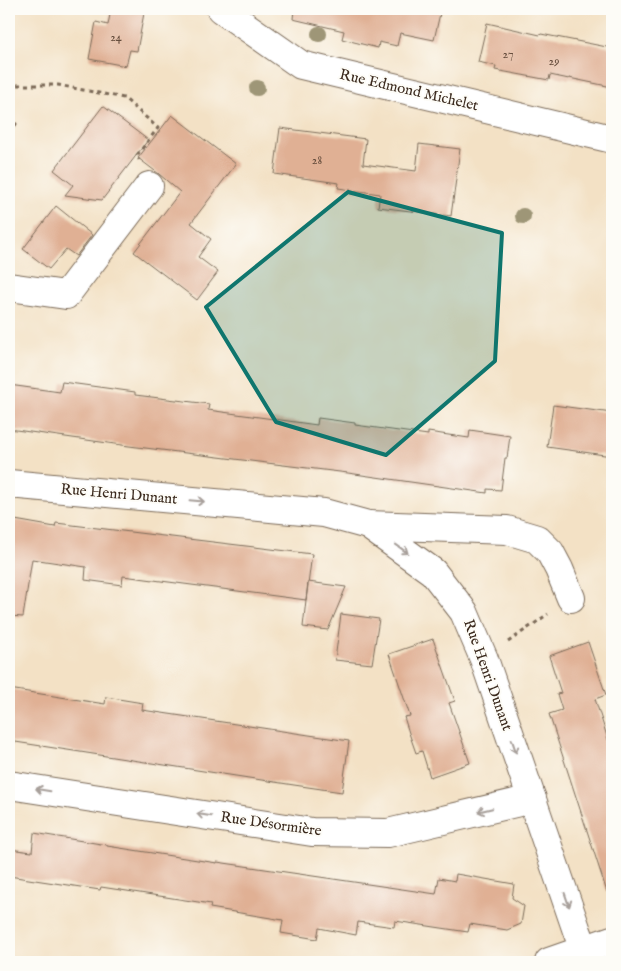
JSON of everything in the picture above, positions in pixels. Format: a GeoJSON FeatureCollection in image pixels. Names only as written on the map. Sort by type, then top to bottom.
{"type":"FeatureCollection","features":[{"type":"Feature","properties":{"kind":"street","name":"Rue Edmond Michelet"},"geometry":{"type":"LineString","coordinates":[[221,9],[301,64],[612,139]]}},
{"type":"Feature","properties":{"kind":"street"},"geometry":{"type":"LineString","coordinates":[[9,287],[66,295],[149,186]]}},
{"type":"Feature","properties":{"kind":"street","name":"Rue Henri Dunant"},"geometry":{"type":"LineString","coordinates":[[9,484],[324,513],[368,525],[433,572],[464,612],[484,659],[584,949]]}},
{"type":"Feature","properties":{"kind":"street"},"geometry":{"type":"LineString","coordinates":[[368,525],[507,530],[538,539],[550,552],[571,598]]}},
{"type":"Feature","properties":{"kind":"street","name":"Rue Désormière"},"geometry":{"type":"LineString","coordinates":[[9,785],[312,832],[388,833],[532,799]]}},
{"type":"Feature","properties":{"kind":"street"},"geometry":{"type":"LineString","coordinates":[[549,962],[612,940]]}},
{"type":"Feature","properties":{"kind":"path"},"geometry":{"type":"LineString","coordinates":[[9,85],[58,85],[124,98],[158,128],[137,155],[149,186]]}},
{"type":"Feature","properties":{"kind":"path"},"geometry":{"type":"LineString","coordinates":[[9,118],[16,124],[9,133]]}},
{"type":"Feature","properties":{"kind":"path"},"geometry":{"type":"LineString","coordinates":[[484,659],[571,598]]}},
{"type":"Feature","properties":{"kind":"highlighted area"},"geometry":{"type":"Polygon","coordinates":[[[348,192],[502,233],[495,361],[386,455],[276,422],[206,307],[348,192]]]}},
{"type":"Feature","properties":{"kind":"building"},"geometry":{"type":"Polygon","coordinates":[[[111,9],[126,9],[144,13],[137,51],[130,50],[126,66],[89,59],[96,22],[108,25],[111,9]]]}},
{"type":"Feature","properties":{"kind":"building"},"geometry":{"type":"Polygon","coordinates":[[[294,9],[441,9],[434,40],[400,33],[397,46],[379,42],[378,48],[342,39],[344,31],[293,19],[294,9]]]}},
{"type":"Feature","properties":{"kind":"building"},"geometry":{"type":"Polygon","coordinates":[[[487,23],[612,48],[612,87],[550,75],[549,80],[495,70],[496,66],[478,62],[487,23]]]}},
{"type":"Feature","properties":{"kind":"building"},"geometry":{"type":"Polygon","coordinates":[[[103,106],[148,140],[102,200],[65,195],[73,185],[54,170],[103,106]]]}},
{"type":"Feature","properties":{"kind":"building"},"geometry":{"type":"Polygon","coordinates":[[[172,115],[236,164],[191,223],[211,239],[198,257],[218,272],[197,300],[134,252],[180,192],[138,158],[172,115]]]}},
{"type":"Feature","properties":{"kind":"building"},"geometry":{"type":"Polygon","coordinates":[[[280,128],[366,139],[363,164],[416,171],[419,144],[460,149],[451,216],[378,207],[380,194],[338,188],[339,183],[274,174],[280,128]]]}},
{"type":"Feature","properties":{"kind":"building"},"geometry":{"type":"Polygon","coordinates":[[[56,206],[92,235],[76,256],[66,249],[49,269],[23,249],[56,206]]]}},
{"type":"Feature","properties":{"kind":"building"},"geometry":{"type":"Polygon","coordinates":[[[62,382],[135,392],[135,395],[209,404],[208,410],[317,425],[318,418],[428,435],[428,432],[469,438],[470,430],[510,436],[501,490],[487,489],[487,493],[9,429],[9,385],[60,392],[62,382]]]}},
{"type":"Feature","properties":{"kind":"building"},"geometry":{"type":"Polygon","coordinates":[[[553,405],[612,413],[612,456],[547,447],[553,405]]]}},
{"type":"Feature","properties":{"kind":"building"},"geometry":{"type":"Polygon","coordinates":[[[15,520],[55,527],[56,523],[312,554],[306,600],[123,576],[122,585],[85,580],[86,567],[32,559],[23,617],[9,616],[9,534],[13,534],[15,520]]]}},
{"type":"Feature","properties":{"kind":"building"},"geometry":{"type":"Polygon","coordinates":[[[308,582],[346,587],[328,630],[303,627],[308,582]]]}},
{"type":"Feature","properties":{"kind":"building"},"geometry":{"type":"Polygon","coordinates":[[[341,614],[379,619],[372,664],[335,660],[341,614]]]}},
{"type":"Feature","properties":{"kind":"building"},"geometry":{"type":"Polygon","coordinates":[[[433,639],[455,701],[449,703],[470,763],[430,777],[422,751],[416,753],[409,733],[404,717],[410,716],[389,654],[433,639]]]}},
{"type":"Feature","properties":{"kind":"building"},"geometry":{"type":"Polygon","coordinates":[[[588,642],[606,695],[595,699],[612,752],[612,891],[607,892],[549,714],[562,710],[557,694],[561,693],[549,656],[588,642]]]}},
{"type":"Feature","properties":{"kind":"building"},"geometry":{"type":"Polygon","coordinates":[[[9,689],[105,704],[106,697],[143,703],[142,710],[349,741],[342,792],[9,741],[9,689]]]}},
{"type":"Feature","properties":{"kind":"building"},"geometry":{"type":"Polygon","coordinates":[[[34,833],[217,863],[436,894],[439,878],[455,881],[456,874],[514,884],[512,898],[524,906],[521,924],[507,930],[470,924],[468,932],[395,921],[394,927],[358,922],[356,935],[319,928],[317,939],[281,933],[283,920],[210,908],[211,904],[101,887],[100,890],[9,876],[9,849],[32,852],[34,833]]]}}]}
